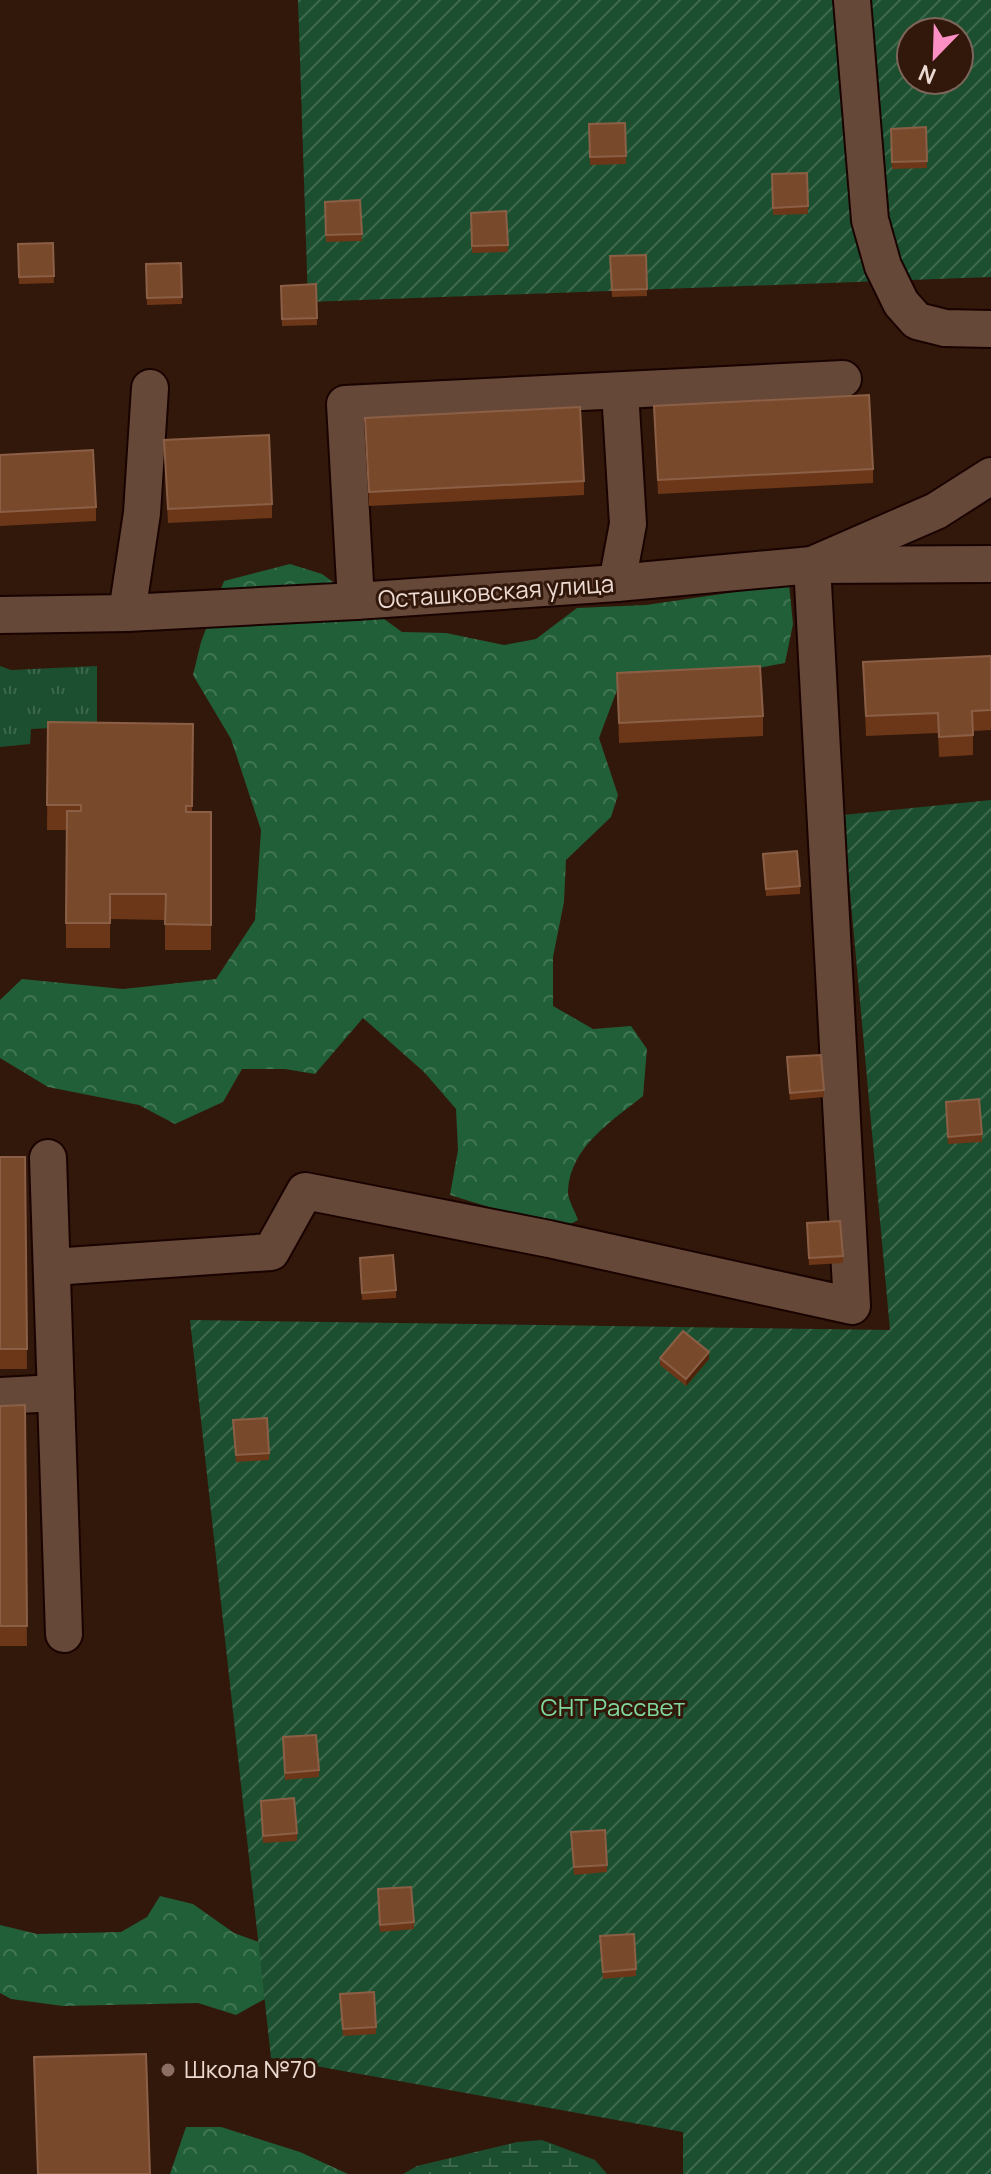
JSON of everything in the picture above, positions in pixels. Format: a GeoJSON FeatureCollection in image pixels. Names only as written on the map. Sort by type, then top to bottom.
{"type":"FeatureCollection","features":[{"type":"Feature","properties":{"kind":"street"},"geometry":{"type":"LineString","coordinates":[[852,0],[870,220],[883,266],[901,303],[917,321],[945,328],[991,329]]}},
{"type":"Feature","properties":{"kind":"street"},"geometry":{"type":"LineString","coordinates":[[356,601],[345,404],[843,379]]}},
{"type":"Feature","properties":{"kind":"street"},"geometry":{"type":"LineString","coordinates":[[127,613],[142,513],[150,388]]}},
{"type":"Feature","properties":{"kind":"street"},"geometry":{"type":"LineString","coordinates":[[617,583],[628,524],[620,391]]}},
{"type":"Feature","properties":{"kind":"street"},"geometry":{"type":"LineString","coordinates":[[52,1267],[271,1252],[305,1191],[549,1239],[852,1306],[812,565],[936,511],[991,476]]}},
{"type":"Feature","properties":{"kind":"street","name":"Осташковская улица"},"geometry":{"type":"LineString","coordinates":[[0,615],[127,613],[356,601],[617,583],[812,565],[991,564]]}},
{"type":"Feature","properties":{"kind":"street"},"geometry":{"type":"LineString","coordinates":[[48,1158],[64,1634]]}},
{"type":"Feature","properties":{"kind":"street"},"geometry":{"type":"LineString","coordinates":[[0,1396],[56,1393]]}},
{"type":"Feature","properties":{"kind":"green space"},"geometry":{"type":"Polygon","coordinates":[[[298,0],[991,0],[991,277],[308,302],[298,0]]]}},
{"type":"Feature","properties":{"kind":"green space"},"geometry":{"type":"Polygon","coordinates":[[[290,564],[322,574],[402,632],[446,633],[504,645],[536,639],[577,608],[646,605],[789,584],[793,624],[785,663],[737,672],[622,677],[599,738],[618,795],[611,817],[566,860],[564,902],[553,957],[553,1006],[593,1029],[631,1026],[647,1049],[643,1096],[606,1125],[577,1160],[568,1194],[578,1220],[561,1229],[450,1195],[458,1150],[456,1109],[424,1072],[363,1018],[315,1074],[285,1069],[242,1069],[223,1102],[175,1124],[139,1105],[48,1087],[0,1058],[0,1000],[22,979],[123,989],[216,979],[255,920],[261,830],[231,739],[193,675],[201,642],[224,581],[290,564]]]}},
{"type":"Feature","properties":{"kind":"green space"},"geometry":{"type":"Polygon","coordinates":[[[0,666],[11,670],[97,666],[97,726],[31,729],[30,744],[0,747],[0,666]]]}},
{"type":"Feature","properties":{"kind":"green space","name":"СНТ Рассвет"},"geometry":{"type":"Polygon","coordinates":[[[991,800],[991,2174],[683,2174],[683,2132],[271,2058],[190,1320],[890,1330],[843,815],[991,800]]]}},
{"type":"Feature","properties":{"kind":"green space"},"geometry":{"type":"Polygon","coordinates":[[[160,1896],[193,1904],[234,1933],[270,1946],[288,1986],[236,2015],[198,2003],[63,2006],[11,1999],[0,1993],[0,1925],[37,1934],[121,1932],[147,1917],[160,1896]]]}},
{"type":"Feature","properties":{"kind":"green space"},"geometry":{"type":"Polygon","coordinates":[[[186,2127],[221,2127],[300,2152],[348,2174],[170,2174],[186,2127]]]}},
{"type":"Feature","properties":{"kind":"green space"},"geometry":{"type":"Polygon","coordinates":[[[542,2140],[595,2160],[607,2174],[403,2174],[417,2166],[517,2142],[542,2140]]]}},
{"type":"Feature","properties":{"kind":"building"},"geometry":{"type":"Polygon","coordinates":[[[625,123],[626,156],[590,157],[589,124],[625,123]]]}},
{"type":"Feature","properties":{"kind":"building"},"geometry":{"type":"Polygon","coordinates":[[[926,127],[927,161],[892,162],[891,129],[926,127]]]}},
{"type":"Feature","properties":{"kind":"building"},"geometry":{"type":"Polygon","coordinates":[[[807,173],[808,206],[773,208],[772,174],[807,173]]]}},
{"type":"Feature","properties":{"kind":"building"},"geometry":{"type":"Polygon","coordinates":[[[360,200],[362,234],[326,235],[325,202],[360,200]]]}},
{"type":"Feature","properties":{"kind":"building"},"geometry":{"type":"Polygon","coordinates":[[[506,211],[508,245],[472,246],[471,213],[506,211]]]}},
{"type":"Feature","properties":{"kind":"building"},"geometry":{"type":"Polygon","coordinates":[[[53,243],[54,276],[19,277],[18,244],[53,243]]]}},
{"type":"Feature","properties":{"kind":"building"},"geometry":{"type":"Polygon","coordinates":[[[646,255],[647,289],[612,290],[610,256],[646,255]]]}},
{"type":"Feature","properties":{"kind":"building"},"geometry":{"type":"Polygon","coordinates":[[[181,263],[182,297],[147,298],[146,264],[181,263]]]}},
{"type":"Feature","properties":{"kind":"building"},"geometry":{"type":"Polygon","coordinates":[[[316,284],[317,318],[282,319],[281,286],[316,284]]]}},
{"type":"Feature","properties":{"kind":"building"},"geometry":{"type":"Polygon","coordinates":[[[869,395],[873,469],[658,480],[654,406],[869,395]]]}},
{"type":"Feature","properties":{"kind":"building"},"geometry":{"type":"Polygon","coordinates":[[[580,407],[584,481],[369,492],[365,418],[580,407]]]}},
{"type":"Feature","properties":{"kind":"building"},"geometry":{"type":"Polygon","coordinates":[[[269,435],[272,504],[168,509],[164,440],[269,435]]]}},
{"type":"Feature","properties":{"kind":"building"},"geometry":{"type":"Polygon","coordinates":[[[93,450],[96,507],[0,512],[0,455],[93,450]]]}},
{"type":"Feature","properties":{"kind":"building"},"geometry":{"type":"Polygon","coordinates":[[[991,656],[991,710],[972,711],[973,735],[939,737],[938,713],[866,716],[863,662],[991,656]]]}},
{"type":"Feature","properties":{"kind":"building"},"geometry":{"type":"Polygon","coordinates":[[[760,666],[763,716],[619,723],[617,673],[760,666]]]}},
{"type":"Feature","properties":{"kind":"building"},"geometry":{"type":"Polygon","coordinates":[[[48,722],[193,724],[192,806],[186,806],[186,812],[211,812],[211,925],[165,924],[166,894],[110,894],[110,923],[66,923],[67,811],[81,811],[81,805],[47,805],[48,722]]]}},
{"type":"Feature","properties":{"kind":"building"},"geometry":{"type":"Polygon","coordinates":[[[797,851],[800,886],[766,889],[763,854],[797,851]]]}},
{"type":"Feature","properties":{"kind":"building"},"geometry":{"type":"Polygon","coordinates":[[[821,1055],[824,1090],[790,1093],[787,1057],[821,1055]]]}},
{"type":"Feature","properties":{"kind":"building"},"geometry":{"type":"Polygon","coordinates":[[[979,1099],[982,1134],[948,1137],[946,1102],[979,1099]]]}},
{"type":"Feature","properties":{"kind":"building"},"geometry":{"type":"Polygon","coordinates":[[[0,1157],[25,1157],[27,1349],[0,1349],[0,1157]]]}},
{"type":"Feature","properties":{"kind":"building"},"geometry":{"type":"Polygon","coordinates":[[[840,1221],[843,1256],[809,1258],[807,1223],[840,1221]]]}},
{"type":"Feature","properties":{"kind":"building"},"geometry":{"type":"Polygon","coordinates":[[[393,1255],[396,1290],[362,1293],[360,1258],[393,1255]]]}},
{"type":"Feature","properties":{"kind":"building"},"geometry":{"type":"Polygon","coordinates":[[[683,1331],[709,1352],[686,1379],[660,1358],[683,1331]]]}},
{"type":"Feature","properties":{"kind":"building"},"geometry":{"type":"Polygon","coordinates":[[[25,1405],[27,1626],[0,1626],[0,1406],[25,1405]]]}},
{"type":"Feature","properties":{"kind":"building"},"geometry":{"type":"Polygon","coordinates":[[[267,1418],[269,1453],[236,1455],[233,1420],[267,1418]]]}},
{"type":"Feature","properties":{"kind":"building"},"geometry":{"type":"Polygon","coordinates":[[[316,1735],[319,1770],[285,1773],[283,1737],[316,1735]]]}},
{"type":"Feature","properties":{"kind":"building"},"geometry":{"type":"Polygon","coordinates":[[[294,1798],[297,1833],[263,1836],[261,1801],[294,1798]]]}},
{"type":"Feature","properties":{"kind":"building"},"geometry":{"type":"Polygon","coordinates":[[[605,1830],[607,1865],[574,1867],[571,1832],[605,1830]]]}},
{"type":"Feature","properties":{"kind":"building"},"geometry":{"type":"Polygon","coordinates":[[[411,1887],[414,1922],[380,1925],[378,1889],[411,1887]]]}},
{"type":"Feature","properties":{"kind":"building"},"geometry":{"type":"Polygon","coordinates":[[[634,1934],[636,1969],[603,1972],[600,1936],[634,1934]]]}},
{"type":"Feature","properties":{"kind":"building"},"geometry":{"type":"Polygon","coordinates":[[[374,1992],[376,2027],[343,2029],[340,1994],[374,1992]]]}},
{"type":"Feature","properties":{"kind":"building","name":"Школа №70"},"geometry":{"type":"Polygon","coordinates":[[[146,2054],[150,2174],[38,2174],[34,2057],[146,2054]]]}},
{"type":"Feature","properties":{"kind":"place","name":"Школа №70"},"geometry":{"type":"Point","coordinates":[168,2070]}}]}
